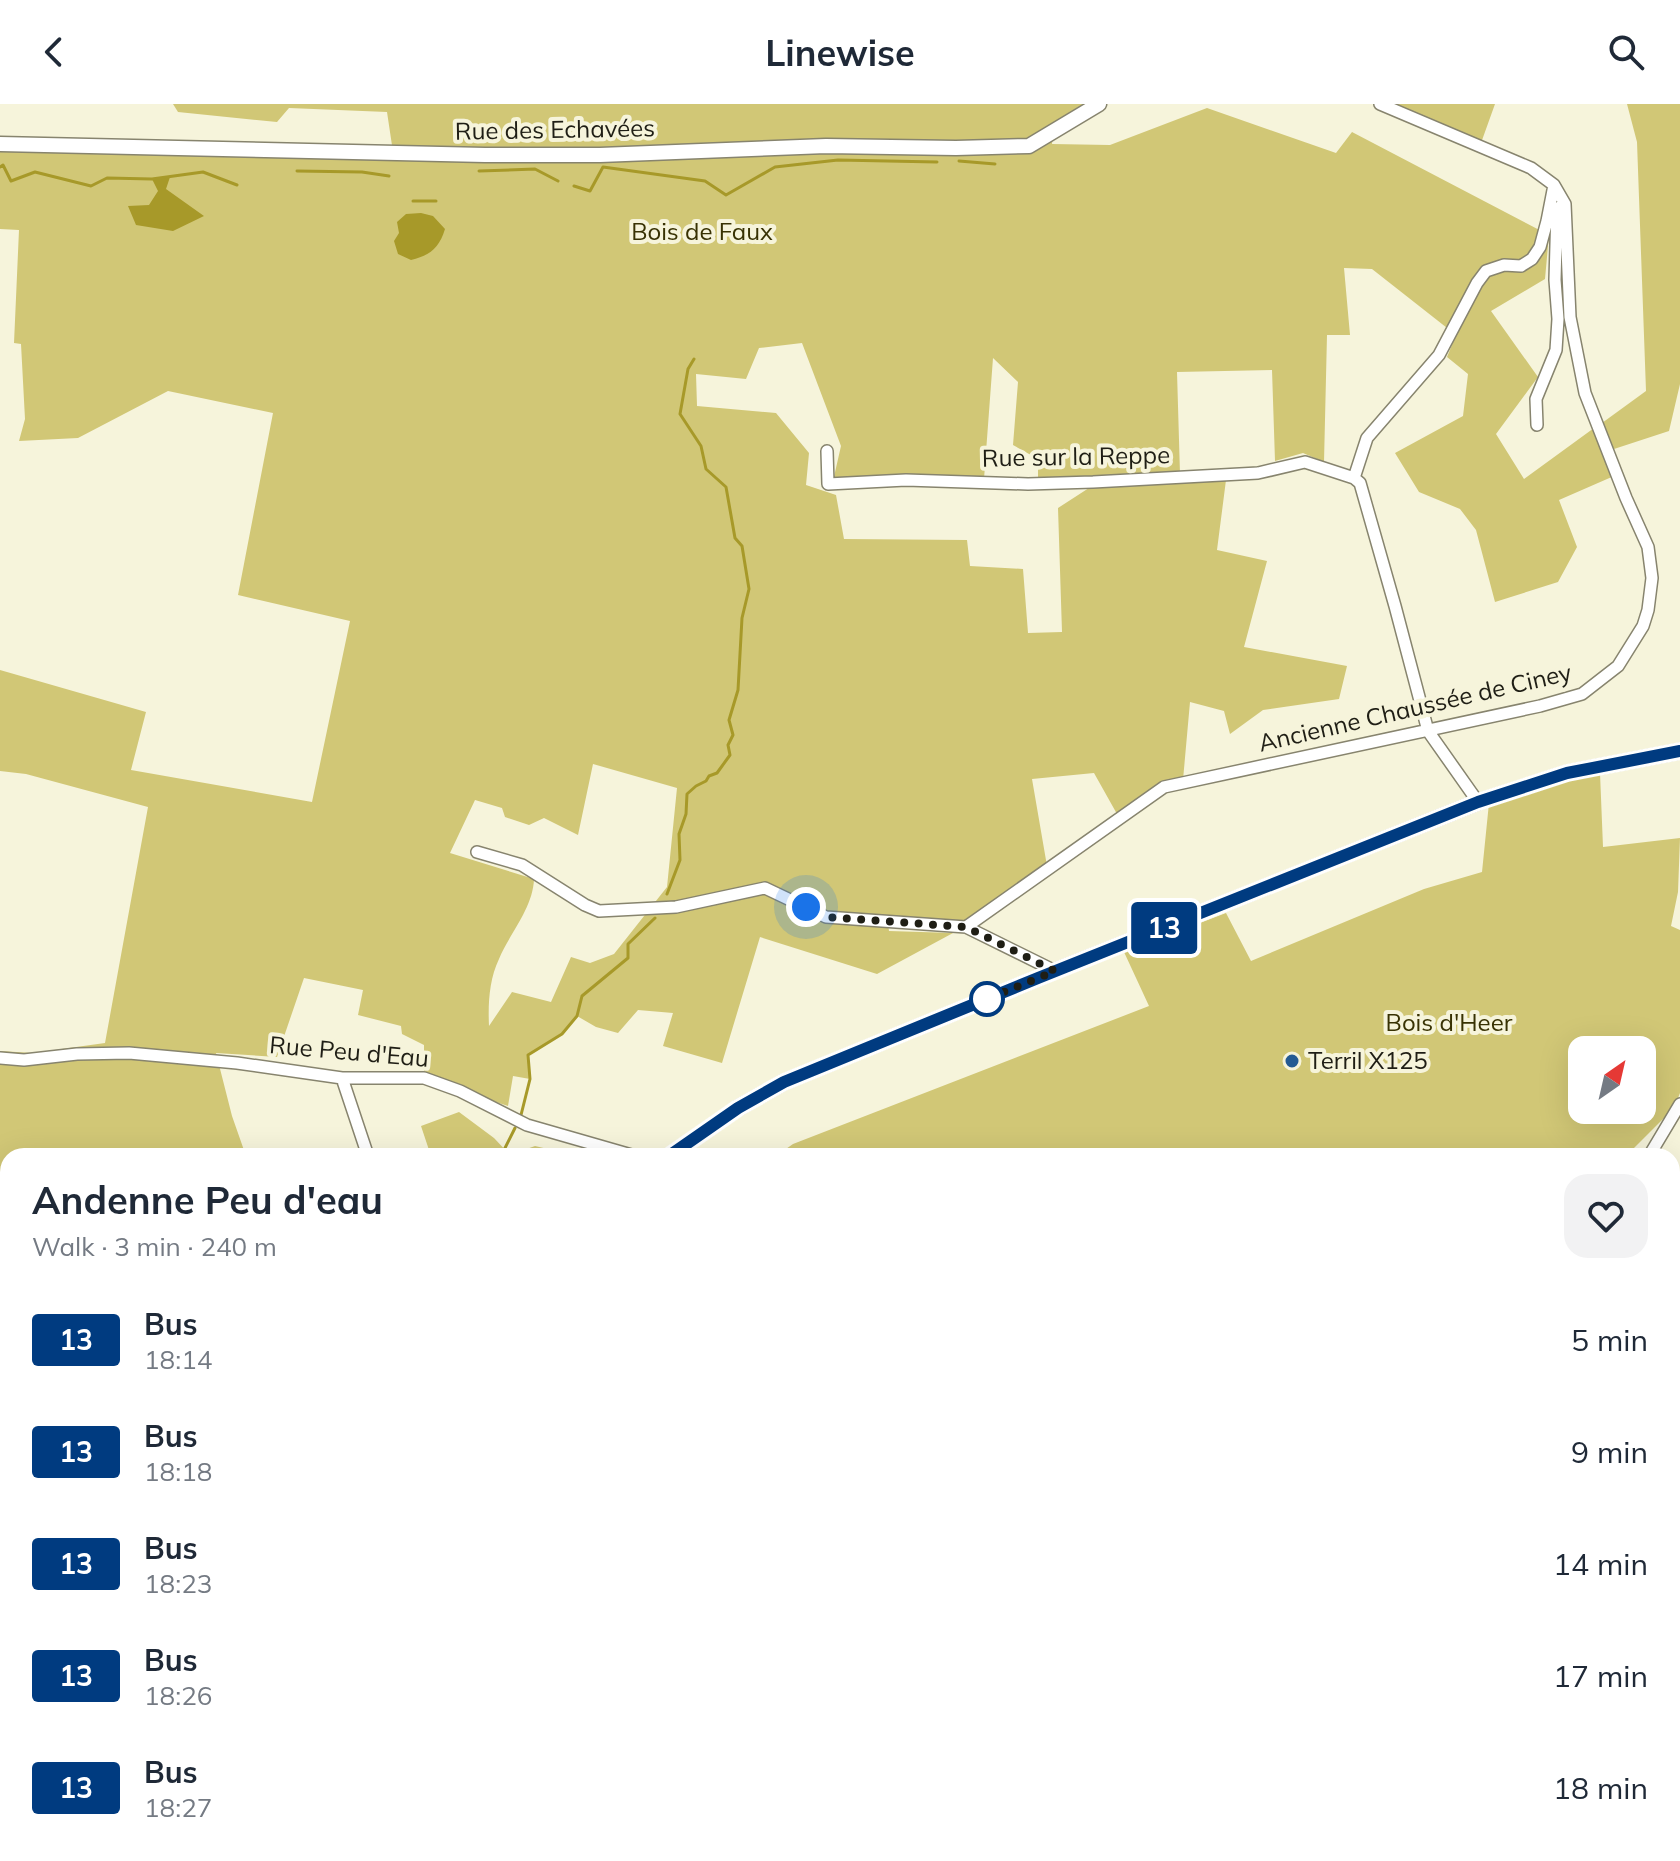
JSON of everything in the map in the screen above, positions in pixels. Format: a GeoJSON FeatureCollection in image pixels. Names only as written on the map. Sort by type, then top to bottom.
{"type":"FeatureCollection","features":[{"type":"Feature","properties":{"kind":"street","name":"Rue des Echavées"},"geometry":{"type":"LineString","coordinates":[[0,144],[485,155],[600,155],[826,146],[1029,146],[1099,104]]}},
{"type":"Feature","properties":{"kind":"street","name":"Ancienne Chaussée de Ciney"},"geometry":{"type":"LineString","coordinates":[[966,927],[1164,787],[1428,731],[1582,694],[1608,676],[1626,656],[1648,610],[1652,578],[1648,547],[1585,393],[1570,317],[1565,204],[1554,185],[1531,168],[1380,104]]}},
{"type":"Feature","properties":{"kind":"street"},"geometry":{"type":"LineString","coordinates":[[1478,802],[1428,731],[1360,483],[1354,478],[1367,438],[1439,355],[1486,271],[1504,265],[1521,266],[1532,259],[1540,247],[1554,185]]}},
{"type":"Feature","properties":{"kind":"street"},"geometry":{"type":"LineString","coordinates":[[1537,425],[1536,399],[1556,350],[1557,209],[1565,204]]}},
{"type":"Feature","properties":{"kind":"street","name":"Rue sur la Reppe"},"geometry":{"type":"LineString","coordinates":[[827,451],[828,484],[906,480],[1028,484],[1093,482],[1258,473],[1305,462],[1354,478]]}},
{"type":"Feature","properties":{"kind":"street"},"geometry":{"type":"LineString","coordinates":[[680,1148],[738,1108],[784,1082],[1478,802],[1567,773],[1680,751]]}},
{"type":"Feature","properties":{"kind":"street"},"geometry":{"type":"LineString","coordinates":[[477,852],[522,865],[599,911],[676,907],[765,888],[826,917],[966,927],[1055,971]]}},
{"type":"Feature","properties":{"kind":"street","name":"Rue Peu d'Eau"},"geometry":{"type":"LineString","coordinates":[[0,1058],[24,1060],[77,1054],[129,1053],[237,1063],[342,1078],[424,1078],[460,1091],[527,1125],[607,1148]]}},
{"type":"Feature","properties":{"kind":"street"},"geometry":{"type":"LineString","coordinates":[[342,1078],[365,1148]]}},
{"type":"Feature","properties":{"kind":"street"},"geometry":{"type":"LineString","coordinates":[[1654,1148],[1680,1104]]}},
{"type":"Feature","properties":{"kind":"green space","name":"Bois de Faux"},"geometry":{"type":"Polygon","coordinates":[[[173,104],[1084,104],[1054,124],[1052,144],[1110,145],[1207,108],[1336,153],[1352,132],[1549,235],[1545,279],[1491,311],[1538,377],[1496,434],[1524,479],[1594,428],[1614,476],[1559,500],[1577,547],[1558,582],[1495,602],[1476,530],[1460,509],[1419,492],[1395,453],[1463,416],[1468,374],[1447,357],[1456,335],[1372,269],[1344,268],[1350,335],[1327,335],[1324,462],[1303,453],[1275,461],[1272,370],[1177,372],[1180,474],[1038,479],[1038,459],[1013,445],[1018,382],[993,358],[984,479],[833,481],[841,446],[802,343],[759,348],[746,379],[696,374],[697,406],[776,413],[809,453],[806,485],[836,495],[844,539],[967,540],[970,566],[1023,569],[1028,633],[1062,632],[1058,508],[1092,486],[1226,480],[1217,550],[1267,561],[1244,647],[1347,666],[1339,699],[1263,710],[1230,734],[1224,711],[1190,702],[1183,780],[1117,814],[1094,773],[1032,779],[1047,866],[963,921],[887,918],[889,931],[953,933],[877,974],[760,937],[722,1063],[663,1046],[673,1013],[638,1010],[618,1033],[596,1027],[577,1016],[562,1034],[528,1055],[530,1079],[513,1076],[508,1106],[424,1078],[424,1045],[402,1034],[401,1026],[358,1015],[363,990],[304,978],[277,1057],[216,1053],[243,1148],[0,1148],[0,1051],[33,1053],[105,1043],[148,807],[26,774],[0,771],[0,670],[146,712],[131,770],[312,802],[350,621],[238,595],[273,413],[168,391],[78,438],[19,441],[25,419],[21,344],[14,343],[19,230],[0,229],[0,144],[393,152],[387,112],[289,108],[277,122],[178,112],[173,104]],[[593,764],[578,835],[544,818],[529,825],[505,817],[502,808],[475,800],[450,853],[534,879],[530,900],[493,975],[489,1026],[512,992],[551,1002],[571,957],[590,963],[614,954],[667,887],[677,788],[593,764]]]}},
{"type":"Feature","properties":{"kind":"green space"},"geometry":{"type":"Polygon","coordinates":[[[1387,104],[1495,104],[1481,143],[1387,104]]]}},
{"type":"Feature","properties":{"kind":"green space"},"geometry":{"type":"Polygon","coordinates":[[[1627,104],[1680,104],[1680,384],[1669,431],[1614,449],[1602,423],[1646,391],[1637,142],[1627,104]]]}},
{"type":"Feature","properties":{"kind":"green space","name":"Bois d'Heer"},"geometry":{"type":"Polygon","coordinates":[[[1600,773],[1603,847],[1680,838],[1678,892],[1671,926],[1680,930],[1680,1093],[1674,1108],[1634,1148],[787,1148],[1149,1006],[1124,952],[1226,913],[1251,961],[1424,889],[1482,872],[1489,803],[1600,773]]]}},
{"type":"Feature","properties":{"kind":"green space"},"geometry":{"type":"Polygon","coordinates":[[[459,1112],[503,1148],[428,1148],[421,1126],[459,1112]]]}},
{"type":"Feature","properties":{"kind":"shaded area"},"geometry":{"type":"Polygon","coordinates":[[[170,177],[166,189],[204,216],[173,231],[136,225],[128,206],[149,205],[158,191],[152,179],[170,177]]]}},
{"type":"Feature","properties":{"kind":"shaded area"},"geometry":{"type":"Polygon","coordinates":[[[406,214],[433,216],[445,229],[433,250],[411,260],[398,254],[394,241],[399,233],[397,222],[406,214]]]}},
{"type":"Feature","properties":{"kind":"waterway"},"geometry":{"type":"LineString","coordinates":[[574,186],[590,191],[603,167],[705,181],[726,195],[775,167],[838,160],[937,162]]}},
{"type":"Feature","properties":{"kind":"waterway"},"geometry":{"type":"LineString","coordinates":[[959,161],[995,164]]}},
{"type":"Feature","properties":{"kind":"waterway"},"geometry":{"type":"LineString","coordinates":[[0,167],[3,165],[11,181],[35,172],[91,186],[107,178],[152,179],[203,172],[237,185]]}},
{"type":"Feature","properties":{"kind":"waterway"},"geometry":{"type":"LineString","coordinates":[[479,171],[535,169],[558,181]]}},
{"type":"Feature","properties":{"kind":"waterway"},"geometry":{"type":"LineString","coordinates":[[297,171],[362,172],[389,176]]}},
{"type":"Feature","properties":{"kind":"waterway"},"geometry":{"type":"LineString","coordinates":[[413,201],[436,201]]}},
{"type":"Feature","properties":{"kind":"waterway"},"geometry":{"type":"LineString","coordinates":[[667,894],[680,860],[679,834],[686,814],[687,794],[717,773],[730,755],[728,745],[733,735],[729,720],[738,690],[742,618],[749,589],[742,546],[735,538],[726,487],[706,469],[701,446],[680,414],[688,369],[694,359]]}},
{"type":"Feature","properties":{"kind":"waterway"},"geometry":{"type":"LineString","coordinates":[[521,1115],[530,1079],[528,1055],[562,1034],[577,1016],[582,996],[628,958],[628,944],[655,918]]}},
{"type":"Feature","properties":{"kind":"waterway"},"geometry":{"type":"LineString","coordinates":[[505,1148],[515,1128]]}},
{"type":"Feature","properties":{"kind":"bus line","name":"13"},"geometry":{"type":"LineString","coordinates":[[680,1148],[738,1108],[784,1082],[827,1063],[1478,802],[1567,773],[1680,751]]}},
{"type":"Feature","properties":{"kind":"place","name":"Terril X125"},"geometry":{"type":"Point","coordinates":[1292,1061]}},
{"type":"Feature","properties":{"kind":"route"},"geometry":{"type":"LineString","coordinates":[[806,907],[826,917],[966,927],[1055,971],[987,999]]}}]}
